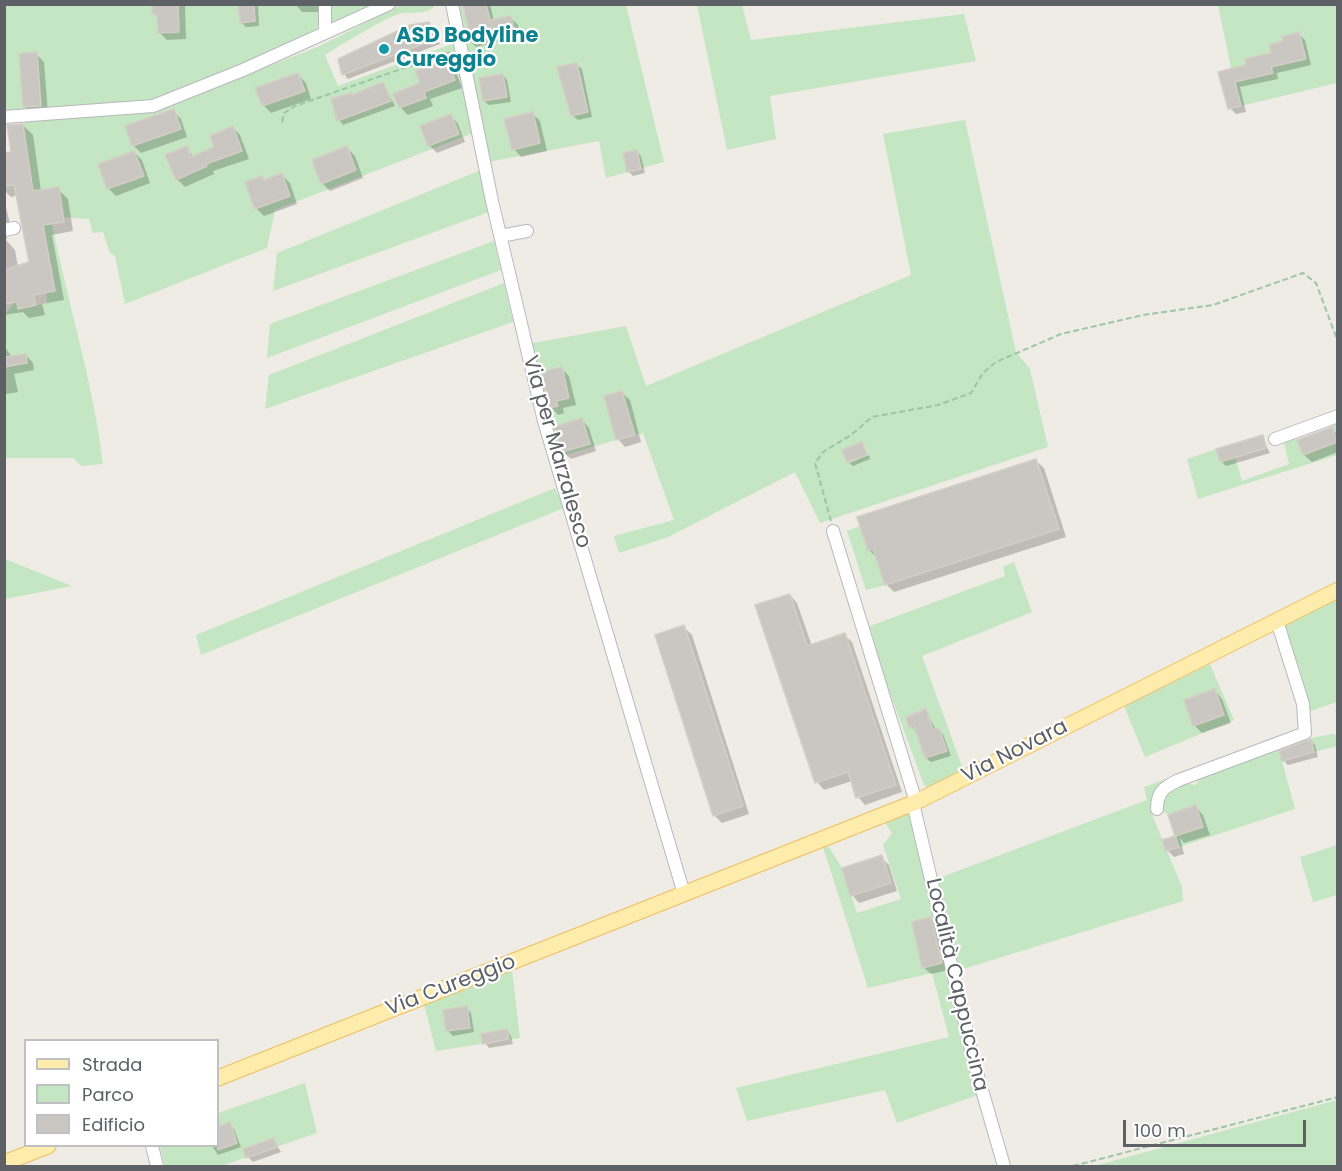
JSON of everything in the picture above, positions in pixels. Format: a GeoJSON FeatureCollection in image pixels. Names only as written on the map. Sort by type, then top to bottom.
{"type":"FeatureCollection","features":[{"type":"Feature","properties":{"kind":"main road","name":"Via Novara"},"geometry":{"type":"LineString","coordinates":[[684,894],[915,802],[1338,590]]}},
{"type":"Feature","properties":{"kind":"main road","name":"Via Cureggio"},"geometry":{"type":"LineString","coordinates":[[219,1077],[684,894]]}},
{"type":"Feature","properties":{"kind":"main road"},"geometry":{"type":"LineString","coordinates":[[4,1163],[45,1147]]}},
{"type":"Feature","properties":{"kind":"street"},"geometry":{"type":"LineString","coordinates":[[325,4],[325,33]]}},
{"type":"Feature","properties":{"kind":"street"},"geometry":{"type":"LineString","coordinates":[[4,117],[153,106],[389,4]]}},
{"type":"Feature","properties":{"kind":"street","name":"Via per Marzalesco"},"geometry":{"type":"LineString","coordinates":[[452,4],[500,236],[544,421],[684,894]]}},
{"type":"Feature","properties":{"kind":"street"},"geometry":{"type":"LineString","coordinates":[[500,236],[527,231]]}},
{"type":"Feature","properties":{"kind":"street"},"geometry":{"type":"LineString","coordinates":[[1275,439],[1338,417]]}},
{"type":"Feature","properties":{"kind":"street","name":"Località Cappuccina"},"geometry":{"type":"LineString","coordinates":[[832,531],[915,802],[975,1066],[1004,1167]]}},
{"type":"Feature","properties":{"kind":"street"},"geometry":{"type":"LineString","coordinates":[[1157,809],[1157,796],[1164,788],[1179,780],[1305,733],[1303,704],[1277,621]]}},
{"type":"Feature","properties":{"kind":"street"},"geometry":{"type":"LineString","coordinates":[[152,1147],[157,1167]]}},
{"type":"Feature","properties":{"kind":"path"},"geometry":{"type":"LineString","coordinates":[[282,122],[284,113],[296,106],[444,53],[462,55]]}},
{"type":"Feature","properties":{"kind":"path"},"geometry":{"type":"LineString","coordinates":[[832,531],[828,502],[815,463],[823,452],[851,435],[872,417],[939,405],[971,393],[983,373],[996,362],[1054,337],[1126,318],[1213,305],[1303,273],[1316,283],[1338,342]]}},
{"type":"Feature","properties":{"kind":"path"},"geometry":{"type":"LineString","coordinates":[[1074,1167],[1338,1096]]}},
{"type":"Feature","properties":{"kind":"green space"},"geometry":{"type":"Polygon","coordinates":[[[437,4],[425,11],[403,13],[387,19],[325,55],[338,86],[452,44],[457,52],[473,133],[275,210],[267,248],[125,304],[115,256],[110,253],[103,232],[93,233],[89,219],[63,217],[59,187],[34,200],[23,118],[151,112],[320,46],[400,5],[437,4]]]}},
{"type":"Feature","properties":{"kind":"green space"},"geometry":{"type":"Polygon","coordinates":[[[5,5],[383,5],[150,102],[5,113],[5,5]]]}},
{"type":"Feature","properties":{"kind":"green space"},"geometry":{"type":"Polygon","coordinates":[[[457,5],[626,5],[664,162],[606,178],[599,141],[488,162],[457,5]]]}},
{"type":"Feature","properties":{"kind":"green space"},"geometry":{"type":"Polygon","coordinates":[[[697,5],[742,5],[751,40],[964,14],[976,61],[770,96],[776,139],[727,150],[697,5]]]}},
{"type":"Feature","properties":{"kind":"green space"},"geometry":{"type":"Polygon","coordinates":[[[1218,5],[1337,5],[1337,83],[1228,109],[1218,72],[1231,68],[1218,5]]]}},
{"type":"Feature","properties":{"kind":"green space"},"geometry":{"type":"Polygon","coordinates":[[[965,120],[1016,352],[1030,369],[1048,447],[820,523],[795,472],[668,537],[619,553],[614,536],[674,520],[643,433],[635,435],[622,391],[616,440],[558,457],[528,344],[626,326],[646,386],[911,275],[883,134],[965,120]]]}},
{"type":"Feature","properties":{"kind":"green space"},"geometry":{"type":"Polygon","coordinates":[[[481,170],[489,212],[273,291],[277,253],[481,170]]]}},
{"type":"Feature","properties":{"kind":"green space"},"geometry":{"type":"Polygon","coordinates":[[[52,224],[87,373],[103,464],[81,466],[74,458],[5,458],[5,315],[16,299],[18,309],[47,303],[43,225],[52,224]]]}},
{"type":"Feature","properties":{"kind":"green space"},"geometry":{"type":"Polygon","coordinates":[[[494,241],[501,270],[267,358],[270,324],[494,241]]]}},
{"type":"Feature","properties":{"kind":"green space"},"geometry":{"type":"Polygon","coordinates":[[[504,283],[513,322],[265,409],[269,375],[504,283]]]}},
{"type":"Feature","properties":{"kind":"green space"},"geometry":{"type":"Polygon","coordinates":[[[1337,423],[1337,442],[1331,426],[1337,423]]]}},
{"type":"Feature","properties":{"kind":"green space"},"geometry":{"type":"Polygon","coordinates":[[[1295,434],[1303,455],[1337,442],[1337,455],[1198,499],[1187,459],[1216,449],[1220,462],[1235,457],[1242,481],[1289,464],[1284,443],[1295,434]]]}},
{"type":"Feature","properties":{"kind":"green space"},"geometry":{"type":"Polygon","coordinates":[[[555,488],[564,508],[201,655],[196,635],[555,488]]]}},
{"type":"Feature","properties":{"kind":"green space"},"geometry":{"type":"Polygon","coordinates":[[[860,526],[868,551],[873,549],[885,585],[866,590],[847,531],[860,526]]]}},
{"type":"Feature","properties":{"kind":"green space"},"geometry":{"type":"Polygon","coordinates":[[[5,559],[72,586],[5,599],[5,559]]]}},
{"type":"Feature","properties":{"kind":"green space"},"geometry":{"type":"Polygon","coordinates":[[[1014,562],[1032,612],[922,656],[964,772],[929,789],[924,785],[882,671],[870,626],[1005,576],[1003,567],[1014,562]]]}},
{"type":"Feature","properties":{"kind":"green space"},"geometry":{"type":"Polygon","coordinates":[[[1337,596],[1337,702],[1310,711],[1301,673],[1282,623],[1337,596]]]}},
{"type":"Feature","properties":{"kind":"green space"},"geometry":{"type":"Polygon","coordinates":[[[1210,664],[1234,720],[1145,757],[1124,706],[1210,664]]]}},
{"type":"Feature","properties":{"kind":"green space"},"geometry":{"type":"Polygon","coordinates":[[[1337,735],[1337,746],[1314,752],[1311,738],[1337,735]]]}},
{"type":"Feature","properties":{"kind":"green space"},"geometry":{"type":"Polygon","coordinates":[[[1278,746],[1295,809],[1179,847],[1168,815],[1161,809],[1161,797],[1183,782],[1195,785],[1206,772],[1278,746]]]}},
{"type":"Feature","properties":{"kind":"green space"},"geometry":{"type":"Polygon","coordinates":[[[1191,770],[1153,807],[1153,817],[1182,887],[1183,901],[960,970],[936,879],[1147,800],[1144,787],[1191,770]]]}},
{"type":"Feature","properties":{"kind":"green space"},"geometry":{"type":"Polygon","coordinates":[[[910,813],[978,1095],[897,1123],[885,1090],[747,1121],[736,1088],[949,1037],[932,973],[868,988],[823,847],[829,847],[842,868],[857,913],[901,899],[883,845],[892,833],[885,822],[910,813]]]}},
{"type":"Feature","properties":{"kind":"green space"},"geometry":{"type":"Polygon","coordinates":[[[1337,845],[1337,895],[1313,902],[1300,857],[1337,845]]]}},
{"type":"Feature","properties":{"kind":"green space"},"geometry":{"type":"Polygon","coordinates":[[[512,970],[520,1038],[436,1051],[424,1004],[512,970]]]}},
{"type":"Feature","properties":{"kind":"green space"},"geometry":{"type":"Polygon","coordinates":[[[305,1083],[317,1133],[221,1166],[165,1166],[160,1147],[219,1147],[219,1113],[305,1083]]]}},
{"type":"Feature","properties":{"kind":"green space"},"geometry":{"type":"Polygon","coordinates":[[[1337,1100],[1337,1166],[1094,1166],[1337,1100]]]}},
{"type":"Feature","properties":{"kind":"building"},"geometry":{"type":"Polygon","coordinates":[[[152,4],[178,4],[179,32],[158,33],[157,14],[152,14],[152,4]]]}},
{"type":"Feature","properties":{"kind":"building"},"geometry":{"type":"Polygon","coordinates":[[[238,4],[254,4],[255,21],[240,23],[238,4]]]}},
{"type":"Feature","properties":{"kind":"building"},"geometry":{"type":"Polygon","coordinates":[[[463,4],[486,4],[490,20],[511,16],[514,29],[468,40],[463,4]]]}},
{"type":"Feature","properties":{"kind":"building","name":"ASD Bodyline Cureggio"},"geometry":{"type":"Polygon","coordinates":[[[429,22],[436,39],[342,75],[338,59],[410,25],[429,22]]]}},
{"type":"Feature","properties":{"kind":"building"},"geometry":{"type":"Polygon","coordinates":[[[1299,32],[1306,59],[1271,67],[1273,73],[1235,82],[1241,106],[1228,109],[1218,72],[1246,65],[1245,59],[1271,53],[1269,45],[1283,41],[1282,37],[1299,32]]]}},
{"type":"Feature","properties":{"kind":"building"},"geometry":{"type":"Polygon","coordinates":[[[37,52],[41,106],[23,107],[19,54],[37,52]]]}},
{"type":"Feature","properties":{"kind":"building"},"geometry":{"type":"Polygon","coordinates":[[[447,59],[455,80],[424,92],[426,98],[399,108],[393,94],[420,83],[415,71],[447,59]]]}},
{"type":"Feature","properties":{"kind":"building"},"geometry":{"type":"Polygon","coordinates":[[[577,63],[588,112],[571,116],[557,67],[577,63]]]}},
{"type":"Feature","properties":{"kind":"building"},"geometry":{"type":"Polygon","coordinates":[[[298,73],[305,91],[262,106],[255,88],[298,73]]]}},
{"type":"Feature","properties":{"kind":"building"},"geometry":{"type":"Polygon","coordinates":[[[503,74],[507,97],[483,101],[479,78],[503,74]]]}},
{"type":"Feature","properties":{"kind":"building"},"geometry":{"type":"Polygon","coordinates":[[[383,82],[391,101],[337,121],[331,99],[351,93],[352,95],[383,82]]]}},
{"type":"Feature","properties":{"kind":"building"},"geometry":{"type":"Polygon","coordinates":[[[174,109],[181,129],[132,146],[125,126],[174,109]]]}},
{"type":"Feature","properties":{"kind":"building"},"geometry":{"type":"Polygon","coordinates":[[[533,112],[540,143],[512,150],[504,119],[533,112]]]}},
{"type":"Feature","properties":{"kind":"building"},"geometry":{"type":"Polygon","coordinates":[[[451,114],[459,134],[428,146],[420,126],[451,114]]]}},
{"type":"Feature","properties":{"kind":"building"},"geometry":{"type":"Polygon","coordinates":[[[23,124],[33,191],[59,187],[64,222],[43,225],[55,291],[33,295],[36,305],[18,309],[17,302],[4,304],[4,270],[29,262],[14,185],[4,186],[4,153],[11,152],[7,125],[23,124]]]}},
{"type":"Feature","properties":{"kind":"building"},"geometry":{"type":"Polygon","coordinates":[[[233,126],[242,151],[206,164],[207,166],[176,180],[165,155],[187,146],[191,157],[214,147],[210,136],[233,126]]]}},
{"type":"Feature","properties":{"kind":"building"},"geometry":{"type":"Polygon","coordinates":[[[347,146],[356,170],[321,184],[312,160],[347,146]]]}},
{"type":"Feature","properties":{"kind":"building"},"geometry":{"type":"Polygon","coordinates":[[[637,150],[641,169],[627,172],[623,153],[637,150]]]}},
{"type":"Feature","properties":{"kind":"building"},"geometry":{"type":"Polygon","coordinates":[[[134,151],[144,176],[107,189],[98,164],[134,151]]]}},
{"type":"Feature","properties":{"kind":"building"},"geometry":{"type":"Polygon","coordinates":[[[282,173],[290,196],[255,209],[245,182],[262,176],[264,180],[282,173]]]}},
{"type":"Feature","properties":{"kind":"building"},"geometry":{"type":"Polygon","coordinates":[[[26,354],[27,363],[4,367],[4,357],[26,354]]]}},
{"type":"Feature","properties":{"kind":"building"},"geometry":{"type":"Polygon","coordinates":[[[562,367],[569,398],[556,401],[558,406],[549,408],[541,372],[562,367]]]}},
{"type":"Feature","properties":{"kind":"building"},"geometry":{"type":"Polygon","coordinates":[[[622,391],[635,435],[616,440],[604,396],[622,391]]]}},
{"type":"Feature","properties":{"kind":"building"},"geometry":{"type":"Polygon","coordinates":[[[582,418],[590,444],[562,452],[554,427],[582,418]]]}},
{"type":"Feature","properties":{"kind":"building"},"geometry":{"type":"Polygon","coordinates":[[[1332,427],[1337,442],[1303,455],[1297,440],[1332,427]]]}},
{"type":"Feature","properties":{"kind":"building"},"geometry":{"type":"Polygon","coordinates":[[[1263,435],[1266,448],[1220,462],[1216,449],[1263,435]]]}},
{"type":"Feature","properties":{"kind":"building"},"geometry":{"type":"Polygon","coordinates":[[[862,442],[867,455],[847,462],[842,450],[862,442]]]}},
{"type":"Feature","properties":{"kind":"building"},"geometry":{"type":"Polygon","coordinates":[[[1036,459],[1059,529],[885,585],[873,549],[868,551],[857,517],[1036,459]]]}},
{"type":"Feature","properties":{"kind":"building"},"geometry":{"type":"Polygon","coordinates":[[[790,594],[807,646],[845,633],[896,785],[856,798],[848,772],[815,783],[755,605],[790,594]]]}},
{"type":"Feature","properties":{"kind":"building"},"geometry":{"type":"Polygon","coordinates":[[[684,625],[743,806],[713,816],[655,635],[684,625]]]}},
{"type":"Feature","properties":{"kind":"building"},"geometry":{"type":"Polygon","coordinates":[[[1215,689],[1224,715],[1193,726],[1184,700],[1215,689]]]}},
{"type":"Feature","properties":{"kind":"building"},"geometry":{"type":"Polygon","coordinates":[[[926,709],[933,730],[939,728],[947,751],[925,758],[914,726],[909,728],[906,717],[926,709]]]}},
{"type":"Feature","properties":{"kind":"building"},"geometry":{"type":"Polygon","coordinates":[[[1311,739],[1314,752],[1282,761],[1279,751],[1311,739]]]}},
{"type":"Feature","properties":{"kind":"building"},"geometry":{"type":"Polygon","coordinates":[[[1196,805],[1203,827],[1175,836],[1168,815],[1196,805]]]}},
{"type":"Feature","properties":{"kind":"building"},"geometry":{"type":"Polygon","coordinates":[[[1175,836],[1179,847],[1166,851],[1162,840],[1175,836]]]}},
{"type":"Feature","properties":{"kind":"building"},"geometry":{"type":"Polygon","coordinates":[[[882,855],[891,883],[850,896],[842,868],[882,855]]]}},
{"type":"Feature","properties":{"kind":"building"},"geometry":{"type":"Polygon","coordinates":[[[931,917],[942,963],[922,968],[912,922],[931,917]]]}},
{"type":"Feature","properties":{"kind":"building"},"geometry":{"type":"Polygon","coordinates":[[[467,1006],[470,1028],[446,1031],[443,1010],[467,1006]]]}},
{"type":"Feature","properties":{"kind":"building"},"geometry":{"type":"Polygon","coordinates":[[[507,1029],[509,1039],[483,1044],[481,1034],[507,1029]]]}},
{"type":"Feature","properties":{"kind":"building"},"geometry":{"type":"Polygon","coordinates":[[[230,1122],[237,1143],[218,1150],[219,1127],[230,1122]]]}},
{"type":"Feature","properties":{"kind":"building"},"geometry":{"type":"Polygon","coordinates":[[[274,1138],[277,1147],[246,1158],[243,1149],[274,1138]]]}},
{"type":"Feature","properties":{"kind":"place","name":"ASD Bodyline Cureggio"},"geometry":{"type":"Point","coordinates":[384,49]}}]}
